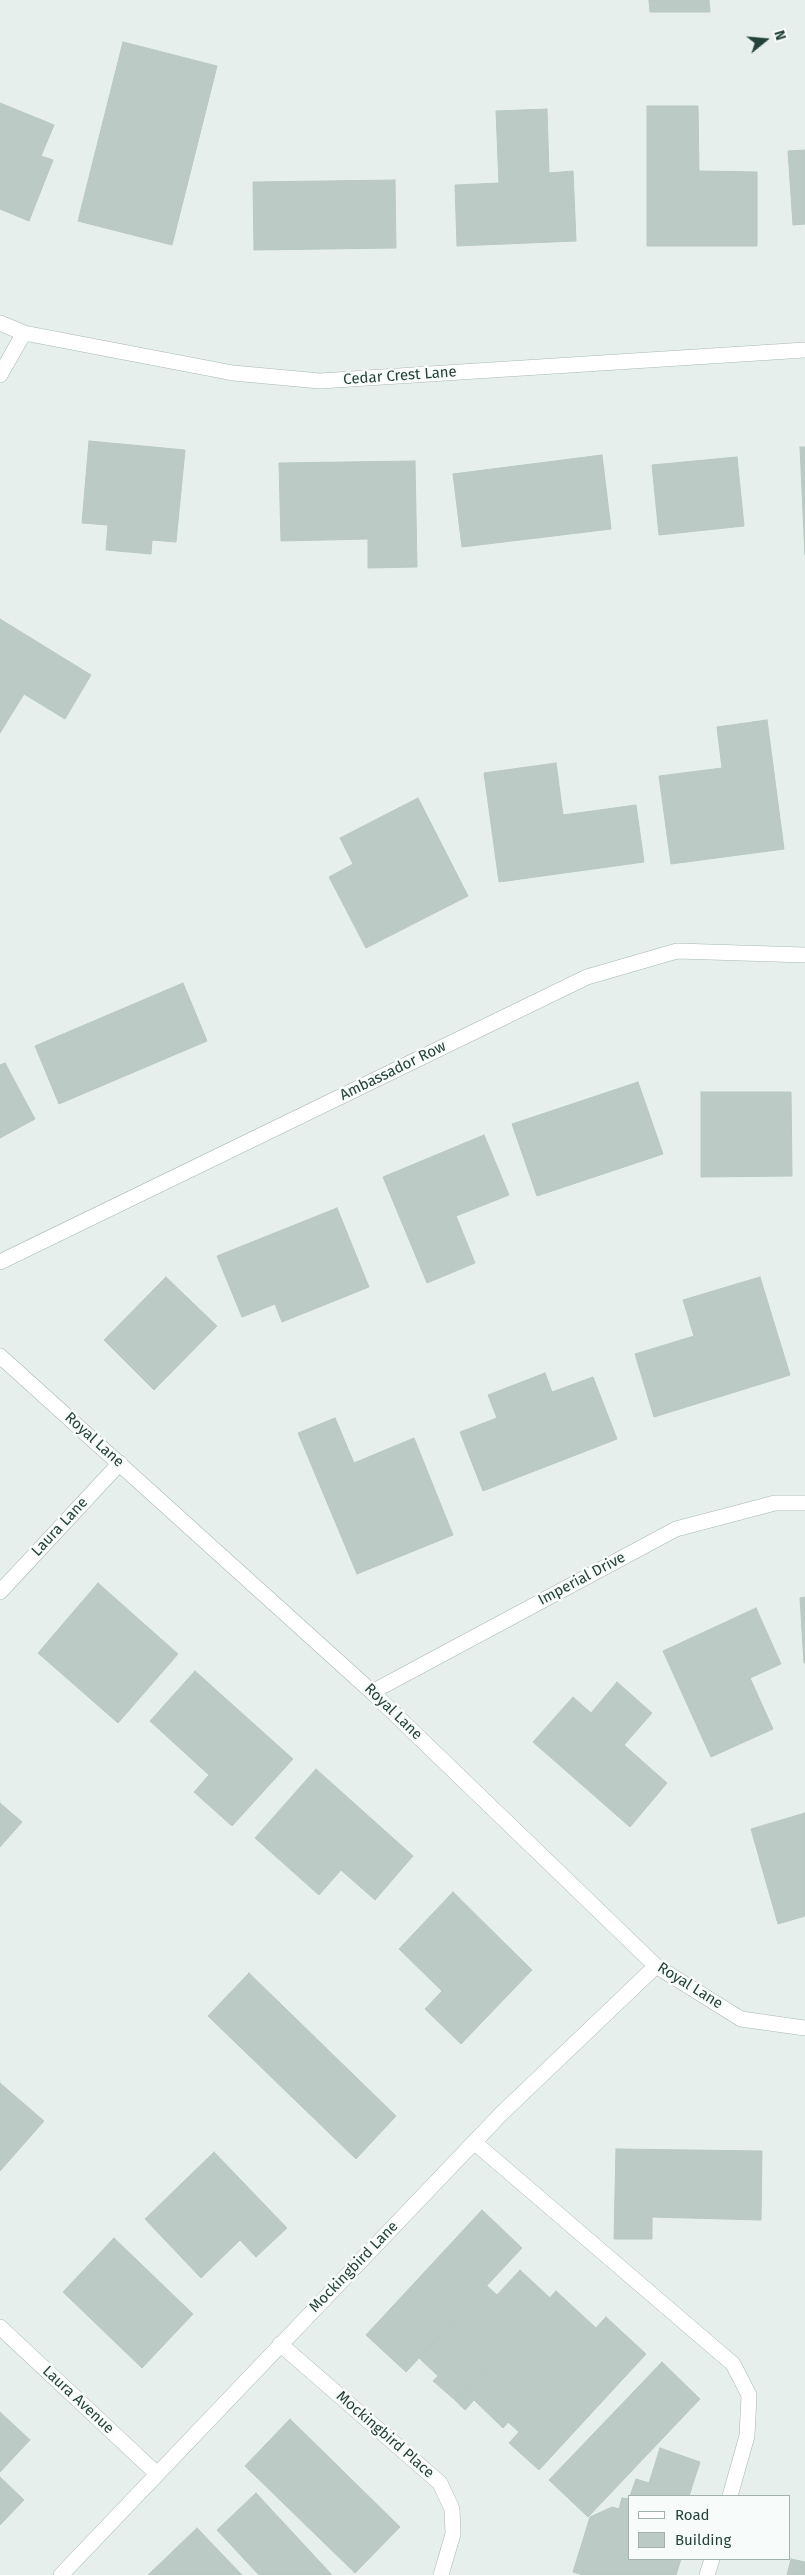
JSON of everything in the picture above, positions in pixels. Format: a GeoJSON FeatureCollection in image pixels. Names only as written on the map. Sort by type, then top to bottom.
{"type":"FeatureCollection","features":[{"type":"Feature","properties":{"kind":"street","name":"Cedar Crest Lane"},"geometry":{"type":"LineString","coordinates":[[0,323],[24,333],[233,373],[320,381],[805,350]]}},
{"type":"Feature","properties":{"kind":"street"},"geometry":{"type":"LineString","coordinates":[[0,375],[24,333]]}},
{"type":"Feature","properties":{"kind":"street","name":"Ambassador Row"},"geometry":{"type":"LineString","coordinates":[[0,1262],[587,977],[676,951],[805,955]]}},
{"type":"Feature","properties":{"kind":"street","name":"Royal Lane"},"geometry":{"type":"LineString","coordinates":[[0,1356],[372,1692],[656,1966],[741,2019],[805,2028]]}},
{"type":"Feature","properties":{"kind":"street","name":"Laura Lane"},"geometry":{"type":"LineString","coordinates":[[0,1592],[120,1463]]}},
{"type":"Feature","properties":{"kind":"street","name":"Imperial Drive"},"geometry":{"type":"LineString","coordinates":[[372,1692],[676,1529],[775,1503],[805,1503]]}},
{"type":"Feature","properties":{"kind":"street","name":"Mockingbird Lane"},"geometry":{"type":"LineString","coordinates":[[61,2575],[156,2473],[474,2142],[656,1966]]}},
{"type":"Feature","properties":{"kind":"street"},"geometry":{"type":"LineString","coordinates":[[474,2142],[733,2364],[749,2395],[747,2436],[730,2495]]}},
{"type":"Feature","properties":{"kind":"street","name":"Laura Avenue"},"geometry":{"type":"LineString","coordinates":[[0,2327],[156,2473]]}},
{"type":"Feature","properties":{"kind":"street","name":"Mockingbird Place"},"geometry":{"type":"LineString","coordinates":[[280,2344],[440,2484],[452,2509],[453,2534],[442,2575]]}},
{"type":"Feature","properties":{"kind":"street"},"geometry":{"type":"LineString","coordinates":[[707,2575],[712,2560]]}},
{"type":"Feature","properties":{"kind":"building"},"geometry":{"type":"Polygon","coordinates":[[[649,0],[709,0],[710,12],[650,12],[649,0]]]}},
{"type":"Feature","properties":{"kind":"building"},"geometry":{"type":"Polygon","coordinates":[[[123,42],[217,66],[172,245],[78,221],[123,42]]]}},
{"type":"Feature","properties":{"kind":"building"},"geometry":{"type":"Polygon","coordinates":[[[0,103],[54,125],[41,156],[53,160],[29,221],[0,209],[0,103]]]}},
{"type":"Feature","properties":{"kind":"building"},"geometry":{"type":"Polygon","coordinates":[[[647,106],[698,106],[699,171],[757,172],[757,246],[647,246],[647,106]]]}},
{"type":"Feature","properties":{"kind":"building"},"geometry":{"type":"Polygon","coordinates":[[[547,109],[549,173],[573,171],[576,241],[457,246],[455,185],[499,183],[496,111],[547,109]]]}},
{"type":"Feature","properties":{"kind":"building"},"geometry":{"type":"Polygon","coordinates":[[[805,150],[805,224],[793,225],[788,151],[805,150]]]}},
{"type":"Feature","properties":{"kind":"building"},"geometry":{"type":"Polygon","coordinates":[[[395,180],[396,248],[254,250],[253,182],[395,180]]]}},
{"type":"Feature","properties":{"kind":"building"},"geometry":{"type":"Polygon","coordinates":[[[89,441],[185,450],[176,542],[152,540],[151,554],[106,550],[108,525],[82,523],[89,441]]]}},
{"type":"Feature","properties":{"kind":"building"},"geometry":{"type":"Polygon","coordinates":[[[800,447],[805,447],[805,555],[800,447]]]}},
{"type":"Feature","properties":{"kind":"building"},"geometry":{"type":"Polygon","coordinates":[[[602,455],[611,529],[462,547],[453,474],[602,455]]]}},
{"type":"Feature","properties":{"kind":"building"},"geometry":{"type":"Polygon","coordinates":[[[737,457],[744,526],[659,535],[652,465],[737,457]]]}},
{"type":"Feature","properties":{"kind":"building"},"geometry":{"type":"Polygon","coordinates":[[[415,461],[417,567],[368,568],[368,539],[281,541],[279,463],[415,461]]]}},
{"type":"Feature","properties":{"kind":"building"},"geometry":{"type":"Polygon","coordinates":[[[0,619],[91,675],[65,719],[24,694],[0,733],[0,619]]]}},
{"type":"Feature","properties":{"kind":"building"},"geometry":{"type":"Polygon","coordinates":[[[767,720],[784,849],[671,864],[659,776],[722,768],[717,727],[767,720]]]}},
{"type":"Feature","properties":{"kind":"building"},"geometry":{"type":"Polygon","coordinates":[[[556,763],[563,815],[636,805],[644,862],[499,882],[484,773],[556,763]]]}},
{"type":"Feature","properties":{"kind":"building"},"geometry":{"type":"Polygon","coordinates":[[[418,798],[468,896],[366,948],[329,877],[353,864],[340,838],[418,798]]]}},
{"type":"Feature","properties":{"kind":"building"},"geometry":{"type":"Polygon","coordinates":[[[183,983],[207,1041],[59,1104],[35,1046],[183,983]]]}},
{"type":"Feature","properties":{"kind":"building"},"geometry":{"type":"Polygon","coordinates":[[[5,1063],[35,1119],[0,1138],[0,1065],[5,1063]]]}},
{"type":"Feature","properties":{"kind":"building"},"geometry":{"type":"Polygon","coordinates":[[[638,1082],[663,1154],[537,1196],[512,1124],[638,1082]]]}},
{"type":"Feature","properties":{"kind":"building"},"geometry":{"type":"Polygon","coordinates":[[[701,1092],[791,1092],[792,1176],[701,1177],[701,1092]]]}},
{"type":"Feature","properties":{"kind":"building"},"geometry":{"type":"Polygon","coordinates":[[[484,1135],[509,1195],[456,1216],[475,1263],[427,1283],[383,1177],[484,1135]]]}},
{"type":"Feature","properties":{"kind":"building"},"geometry":{"type":"Polygon","coordinates":[[[337,1208],[369,1287],[282,1322],[275,1304],[242,1317],[217,1256],[337,1208]]]}},
{"type":"Feature","properties":{"kind":"building"},"geometry":{"type":"Polygon","coordinates":[[[166,1277],[217,1326],[154,1390],[104,1340],[166,1277]]]}},
{"type":"Feature","properties":{"kind":"building"},"geometry":{"type":"Polygon","coordinates":[[[760,1277],[790,1375],[654,1417],[635,1354],[694,1336],[683,1300],[760,1277]]]}},
{"type":"Feature","properties":{"kind":"building"},"geometry":{"type":"Polygon","coordinates":[[[545,1373],[552,1392],[593,1377],[617,1439],[483,1491],[460,1432],[497,1418],[488,1395],[545,1373]]]}},
{"type":"Feature","properties":{"kind":"building"},"geometry":{"type":"Polygon","coordinates":[[[335,1418],[354,1463],[414,1438],[453,1535],[357,1574],[298,1433],[335,1418]]]}},
{"type":"Feature","properties":{"kind":"building"},"geometry":{"type":"Polygon","coordinates":[[[98,1583],[178,1654],[118,1723],[38,1653],[98,1583]]]}},
{"type":"Feature","properties":{"kind":"building"},"geometry":{"type":"Polygon","coordinates":[[[805,1597],[805,1663],[804,1663],[800,1598],[805,1597]]]}},
{"type":"Feature","properties":{"kind":"building"},"geometry":{"type":"Polygon","coordinates":[[[756,1608],[781,1664],[750,1678],[773,1729],[711,1757],[663,1651],[756,1608]]]}},
{"type":"Feature","properties":{"kind":"building"},"geometry":{"type":"Polygon","coordinates":[[[195,1671],[293,1759],[232,1826],[194,1792],[209,1775],[150,1721],[195,1671]]]}},
{"type":"Feature","properties":{"kind":"building"},"geometry":{"type":"Polygon","coordinates":[[[617,1682],[652,1713],[624,1745],[667,1783],[630,1827],[533,1742],[573,1697],[591,1713],[617,1682]]]}},
{"type":"Feature","properties":{"kind":"building"},"geometry":{"type":"Polygon","coordinates":[[[316,1769],[413,1856],[375,1900],[341,1870],[319,1895],[255,1838],[316,1769]]]}},
{"type":"Feature","properties":{"kind":"building"},"geometry":{"type":"Polygon","coordinates":[[[0,1803],[22,1822],[0,1847],[0,1803]]]}},
{"type":"Feature","properties":{"kind":"building"},"geometry":{"type":"Polygon","coordinates":[[[805,1813],[805,1916],[778,1924],[751,1829],[805,1813]]]}},
{"type":"Feature","properties":{"kind":"building"},"geometry":{"type":"Polygon","coordinates":[[[453,1892],[532,1970],[461,2044],[425,2009],[442,1991],[399,1949],[453,1892]]]}},
{"type":"Feature","properties":{"kind":"building"},"geometry":{"type":"Polygon","coordinates":[[[249,1973],[396,2116],[356,2159],[208,2016],[249,1973]]]}},
{"type":"Feature","properties":{"kind":"building"},"geometry":{"type":"Polygon","coordinates":[[[0,2083],[44,2121],[0,2171],[0,2083]]]}},
{"type":"Feature","properties":{"kind":"building"},"geometry":{"type":"Polygon","coordinates":[[[616,2149],[762,2151],[761,2220],[652,2217],[652,2239],[614,2239],[616,2149]]]}},
{"type":"Feature","properties":{"kind":"building"},"geometry":{"type":"Polygon","coordinates":[[[214,2152],[287,2228],[256,2257],[240,2240],[201,2278],[145,2219],[214,2152]]]}},
{"type":"Feature","properties":{"kind":"building"},"geometry":{"type":"Polygon","coordinates":[[[482,2210],[522,2248],[406,2372],[366,2335],[482,2210]]]}},
{"type":"Feature","properties":{"kind":"building"},"geometry":{"type":"Polygon","coordinates":[[[114,2238],[193,2314],[142,2368],[63,2292],[114,2238]]]}},
{"type":"Feature","properties":{"kind":"building"},"geometry":{"type":"Polygon","coordinates":[[[520,2270],[550,2298],[455,2400],[433,2381],[438,2376],[419,2358],[487,2286],[497,2295],[520,2270]]]}},
{"type":"Feature","properties":{"kind":"building"},"geometry":{"type":"Polygon","coordinates":[[[556,2291],[596,2328],[503,2428],[474,2400],[465,2410],[455,2400],[556,2291]]]}},
{"type":"Feature","properties":{"kind":"building"},"geometry":{"type":"Polygon","coordinates":[[[606,2317],[646,2354],[539,2470],[509,2443],[519,2432],[508,2422],[606,2317]]]}},
{"type":"Feature","properties":{"kind":"building"},"geometry":{"type":"Polygon","coordinates":[[[662,2362],[700,2399],[588,2517],[549,2480],[662,2362]]]}},
{"type":"Feature","properties":{"kind":"building"},"geometry":{"type":"Polygon","coordinates":[[[0,2412],[30,2440],[0,2472],[0,2412]]]}},
{"type":"Feature","properties":{"kind":"building"},"geometry":{"type":"Polygon","coordinates":[[[290,2419],[400,2527],[355,2573],[245,2466],[290,2419]]]}},
{"type":"Feature","properties":{"kind":"building"},"geometry":{"type":"Polygon","coordinates":[[[660,2448],[700,2462],[689,2495],[630,2495],[636,2479],[649,2483],[660,2448]]]}},
{"type":"Feature","properties":{"kind":"building"},"geometry":{"type":"Polygon","coordinates":[[[0,2477],[24,2500],[0,2525],[0,2477]]]}},
{"type":"Feature","properties":{"kind":"building"},"geometry":{"type":"Polygon","coordinates":[[[256,2493],[332,2575],[259,2575],[217,2530],[256,2493]]]}},
{"type":"Feature","properties":{"kind":"building"},"geometry":{"type":"Polygon","coordinates":[[[622,2498],[628,2499],[628,2560],[681,2560],[676,2575],[583,2575],[573,2572],[590,2517],[612,2507],[619,2509],[622,2498]]]}},
{"type":"Feature","properties":{"kind":"building"},"geometry":{"type":"Polygon","coordinates":[[[197,2528],[242,2575],[148,2575],[197,2528]]]}},
{"type":"Feature","properties":{"kind":"building"},"geometry":{"type":"Polygon","coordinates":[[[791,2559],[805,2562],[805,2575],[787,2575],[791,2559]]]}}]}
